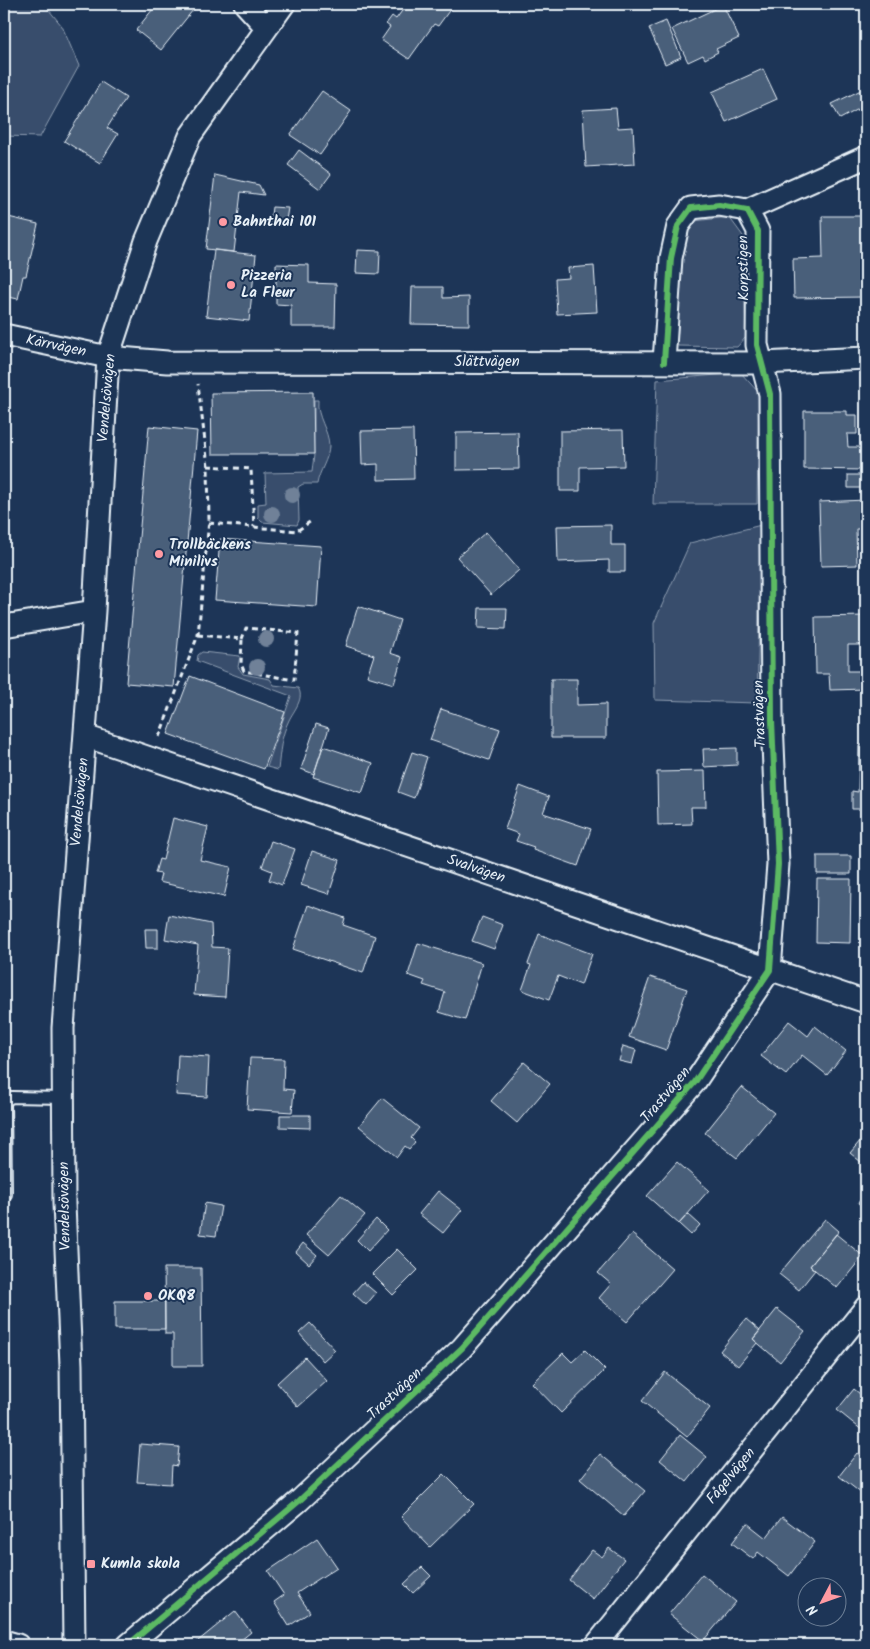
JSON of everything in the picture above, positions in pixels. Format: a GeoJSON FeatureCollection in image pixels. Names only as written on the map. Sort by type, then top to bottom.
{"type":"FeatureCollection","features":[{"type":"Feature","properties":{"kind":"street"},"geometry":{"type":"LineString","coordinates":[[245,4],[266,27]]}},
{"type":"Feature","properties":{"kind":"street","name":"Vendelsövägen"},"geometry":{"type":"LineString","coordinates":[[74,1645],[71,1365],[64,1204],[63,1019],[94,611],[108,357],[146,241],[190,136],[284,4]]}},
{"type":"Feature","properties":{"kind":"street"},"geometry":{"type":"LineString","coordinates":[[664,362],[671,258],[678,226],[691,208],[719,205],[747,210],[866,157]]}},
{"type":"Feature","properties":{"kind":"street","name":"Korpstigen"},"geometry":{"type":"LineString","coordinates":[[747,210],[758,232],[757,345],[762,363]]}},
{"type":"Feature","properties":{"kind":"street","name":"Kärrvägen"},"geometry":{"type":"LineString","coordinates":[[4,335],[108,357]]}},
{"type":"Feature","properties":{"kind":"street","name":"Slättvägen"},"geometry":{"type":"LineString","coordinates":[[108,357],[195,362],[762,363],[866,358]]}},
{"type":"Feature","properties":{"kind":"street","name":"Trastvägen"},"geometry":{"type":"LineString","coordinates":[[128,1645],[298,1501],[462,1348],[695,1082],[770,970],[778,864],[772,720],[770,394],[762,363]]}},
{"type":"Feature","properties":{"kind":"street"},"geometry":{"type":"LineString","coordinates":[[4,626],[94,611]]}},
{"type":"Feature","properties":{"kind":"street","name":"Svalvägen"},"geometry":{"type":"LineString","coordinates":[[85,736],[866,1002]]}},
{"type":"Feature","properties":{"kind":"street","name":"Fågelvägen"},"geometry":{"type":"LineString","coordinates":[[596,1645],[866,1307]]}},
{"type":"Feature","properties":{"kind":"street"},"geometry":{"type":"LineString","coordinates":[[4,1641],[18,1645]]}},
{"type":"Feature","properties":{"kind":"lane"},"geometry":{"type":"LineString","coordinates":[[6,1194],[5,1101],[12,1096],[64,1098]]}},
{"type":"Feature","properties":{"kind":"path"},"geometry":{"type":"LineString","coordinates":[[151,759],[198,635],[209,523],[208,466],[195,362]]}},
{"type":"Feature","properties":{"kind":"path"},"geometry":{"type":"LineString","coordinates":[[208,466],[251,469],[254,527]]}},
{"type":"Feature","properties":{"kind":"path"},"geometry":{"type":"LineString","coordinates":[[209,523],[297,531],[310,521]]}},
{"type":"Feature","properties":{"kind":"path"},"geometry":{"type":"LineString","coordinates":[[246,628],[298,634],[294,680],[244,671],[241,664],[242,639],[246,628]]}},
{"type":"Feature","properties":{"kind":"path"},"geometry":{"type":"LineString","coordinates":[[198,635],[242,639]]}},
{"type":"Feature","properties":{"kind":"shaded area"},"geometry":{"type":"Polygon","coordinates":[[[4,4],[44,4],[62,26],[79,66],[40,137],[4,136],[4,4]]]}},
{"type":"Feature","properties":{"kind":"shaded area"},"geometry":{"type":"Polygon","coordinates":[[[729,217],[743,236],[746,337],[737,347],[678,346],[672,328],[682,231],[694,221],[729,217]]]}},
{"type":"Feature","properties":{"kind":"shaded area"},"geometry":{"type":"Polygon","coordinates":[[[741,373],[759,393],[757,504],[653,504],[657,380],[741,373]]]}},
{"type":"Feature","properties":{"kind":"shaded area"},"geometry":{"type":"Polygon","coordinates":[[[314,400],[318,400],[319,412],[329,446],[317,484],[303,484],[298,487],[299,520],[297,525],[262,522],[258,518],[258,504],[266,503],[265,473],[312,472],[314,455],[314,400]]]}},
{"type":"Feature","properties":{"kind":"shaded area"},"geometry":{"type":"Polygon","coordinates":[[[761,525],[757,703],[655,700],[654,623],[690,543],[761,525]]]}},
{"type":"Feature","properties":{"kind":"shaded area"},"geometry":{"type":"Polygon","coordinates":[[[202,652],[240,656],[238,667],[243,674],[270,679],[274,685],[298,688],[300,700],[284,732],[278,770],[267,767],[291,696],[197,661],[198,655],[202,652]]]}},
{"type":"Feature","properties":{"kind":"building"},"geometry":{"type":"Polygon","coordinates":[[[157,4],[197,5],[161,50],[136,30],[157,4]]]}},
{"type":"Feature","properties":{"kind":"building"},"geometry":{"type":"Polygon","coordinates":[[[407,4],[454,4],[438,26],[434,24],[409,59],[381,40],[390,27],[386,24],[392,16],[396,19],[407,4]]]}},
{"type":"Feature","properties":{"kind":"building"},"geometry":{"type":"Polygon","coordinates":[[[723,5],[739,38],[716,49],[718,52],[705,59],[703,55],[688,62],[672,29],[723,5]]]}},
{"type":"Feature","properties":{"kind":"building"},"geometry":{"type":"Polygon","coordinates":[[[666,21],[681,57],[665,64],[649,28],[666,21]]]}},
{"type":"Feature","properties":{"kind":"building"},"geometry":{"type":"Polygon","coordinates":[[[763,69],[777,99],[726,122],[712,92],[763,69]]]}},
{"type":"Feature","properties":{"kind":"building"},"geometry":{"type":"Polygon","coordinates":[[[101,82],[126,98],[107,128],[118,134],[100,163],[64,141],[101,82]]]}},
{"type":"Feature","properties":{"kind":"building"},"geometry":{"type":"Polygon","coordinates":[[[861,90],[866,105],[840,119],[832,104],[861,90]]]}},
{"type":"Feature","properties":{"kind":"building"},"geometry":{"type":"Polygon","coordinates":[[[322,91],[351,111],[320,155],[290,135],[322,91]]]}},
{"type":"Feature","properties":{"kind":"building"},"geometry":{"type":"Polygon","coordinates":[[[616,108],[618,128],[633,127],[635,164],[586,167],[583,110],[616,108]]]}},
{"type":"Feature","properties":{"kind":"building"},"geometry":{"type":"Polygon","coordinates":[[[299,150],[331,174],[320,189],[288,165],[299,150]]]}},
{"type":"Feature","properties":{"kind":"building","name":"Bahnthai 101"},"geometry":{"type":"Polygon","coordinates":[[[215,175],[259,185],[264,195],[241,192],[234,252],[206,249],[215,175]]]}},
{"type":"Feature","properties":{"kind":"building"},"geometry":{"type":"Polygon","coordinates":[[[272,207],[288,208],[285,226],[270,224],[272,207]]]}},
{"type":"Feature","properties":{"kind":"building"},"geometry":{"type":"Polygon","coordinates":[[[4,216],[38,224],[26,276],[23,276],[18,299],[4,296],[4,216]]]}},
{"type":"Feature","properties":{"kind":"building"},"geometry":{"type":"Polygon","coordinates":[[[822,216],[866,216],[866,245],[862,245],[863,297],[794,298],[793,259],[823,258],[822,216]]]}},
{"type":"Feature","properties":{"kind":"building","name":"Pizzeria La Fleur"},"geometry":{"type":"Polygon","coordinates":[[[214,250],[256,255],[249,321],[206,316],[214,250]]]}},
{"type":"Feature","properties":{"kind":"building"},"geometry":{"type":"Polygon","coordinates":[[[357,250],[380,251],[379,274],[356,273],[357,250]]]}},
{"type":"Feature","properties":{"kind":"building"},"geometry":{"type":"Polygon","coordinates":[[[276,264],[309,265],[309,283],[336,284],[335,327],[291,327],[291,305],[276,304],[276,264]]]}},
{"type":"Feature","properties":{"kind":"building"},"geometry":{"type":"Polygon","coordinates":[[[594,266],[597,312],[557,314],[555,279],[569,278],[568,268],[594,266]]]}},
{"type":"Feature","properties":{"kind":"building"},"geometry":{"type":"Polygon","coordinates":[[[412,287],[443,287],[443,298],[469,297],[469,325],[411,324],[412,287]]]}},
{"type":"Feature","properties":{"kind":"building"},"geometry":{"type":"Polygon","coordinates":[[[313,392],[314,454],[212,454],[211,393],[313,392]]]}},
{"type":"Feature","properties":{"kind":"building"},"geometry":{"type":"Polygon","coordinates":[[[804,411],[847,411],[847,415],[857,415],[857,434],[847,434],[848,447],[864,447],[864,470],[804,469],[804,411]]]}},
{"type":"Feature","properties":{"kind":"building"},"geometry":{"type":"Polygon","coordinates":[[[149,426],[197,431],[174,687],[126,683],[149,426]]]}},
{"type":"Feature","properties":{"kind":"building"},"geometry":{"type":"Polygon","coordinates":[[[413,430],[414,479],[378,480],[378,464],[362,465],[361,431],[413,430]]]}},
{"type":"Feature","properties":{"kind":"building"},"geometry":{"type":"Polygon","coordinates":[[[623,430],[624,466],[580,467],[580,491],[560,491],[560,431],[623,430]]]}},
{"type":"Feature","properties":{"kind":"building"},"geometry":{"type":"Polygon","coordinates":[[[518,432],[519,469],[456,470],[456,433],[518,432]]]}},
{"type":"Feature","properties":{"kind":"building"},"geometry":{"type":"Polygon","coordinates":[[[848,475],[864,475],[863,488],[848,488],[848,475]]]}},
{"type":"Feature","properties":{"kind":"building"},"geometry":{"type":"Polygon","coordinates":[[[866,500],[866,529],[856,529],[857,565],[821,566],[819,502],[866,500]]]}},
{"type":"Feature","properties":{"kind":"building"},"geometry":{"type":"Polygon","coordinates":[[[611,525],[611,545],[625,545],[625,572],[609,572],[609,560],[558,562],[557,526],[611,525]]]}},
{"type":"Feature","properties":{"kind":"building"},"geometry":{"type":"Polygon","coordinates":[[[486,532],[519,570],[491,595],[457,557],[486,532]]]}},
{"type":"Feature","properties":{"kind":"building"},"geometry":{"type":"Polygon","coordinates":[[[220,539],[321,546],[317,607],[215,600],[220,539]]]}},
{"type":"Feature","properties":{"kind":"building"},"geometry":{"type":"Polygon","coordinates":[[[866,548],[866,565],[861,565],[860,549],[866,548]]]}},
{"type":"Feature","properties":{"kind":"building"},"geometry":{"type":"Polygon","coordinates":[[[358,606],[400,620],[390,653],[402,657],[394,684],[367,676],[374,655],[346,646],[358,606]]]}},
{"type":"Feature","properties":{"kind":"building"},"geometry":{"type":"Polygon","coordinates":[[[479,608],[507,608],[506,629],[478,628],[479,608]]]}},
{"type":"Feature","properties":{"kind":"building"},"geometry":{"type":"Polygon","coordinates":[[[866,616],[866,645],[848,645],[848,671],[866,671],[866,689],[830,690],[829,674],[816,674],[815,617],[866,616]]]}},
{"type":"Feature","properties":{"kind":"building"},"geometry":{"type":"Polygon","coordinates":[[[190,676],[285,712],[264,769],[168,734],[190,676]]]}},
{"type":"Feature","properties":{"kind":"building"},"geometry":{"type":"Polygon","coordinates":[[[551,679],[577,679],[577,705],[606,704],[606,738],[551,738],[551,679]]]}},
{"type":"Feature","properties":{"kind":"building"},"geometry":{"type":"Polygon","coordinates":[[[441,709],[500,729],[489,760],[430,740],[441,709]]]}},
{"type":"Feature","properties":{"kind":"building"},"geometry":{"type":"Polygon","coordinates":[[[316,724],[329,728],[314,774],[301,769],[316,724]]]}},
{"type":"Feature","properties":{"kind":"building"},"geometry":{"type":"Polygon","coordinates":[[[859,745],[866,745],[866,809],[852,809],[852,791],[858,792],[859,745]]]}},
{"type":"Feature","properties":{"kind":"building"},"geometry":{"type":"Polygon","coordinates":[[[323,746],[373,763],[362,793],[313,777],[323,746]]]}},
{"type":"Feature","properties":{"kind":"building"},"geometry":{"type":"Polygon","coordinates":[[[737,748],[737,765],[704,767],[703,749],[737,748]]]}},
{"type":"Feature","properties":{"kind":"building"},"geometry":{"type":"Polygon","coordinates":[[[412,752],[427,757],[414,798],[398,792],[412,752]]]}},
{"type":"Feature","properties":{"kind":"building"},"geometry":{"type":"Polygon","coordinates":[[[705,771],[706,807],[691,807],[692,824],[658,825],[657,772],[705,771]]]}},
{"type":"Feature","properties":{"kind":"building"},"geometry":{"type":"Polygon","coordinates":[[[520,786],[549,797],[543,813],[591,829],[578,866],[533,850],[534,847],[516,841],[519,834],[505,829],[520,786]]]}},
{"type":"Feature","properties":{"kind":"building"},"geometry":{"type":"Polygon","coordinates":[[[173,818],[208,827],[200,860],[231,867],[224,897],[159,882],[161,874],[155,873],[159,859],[163,860],[173,818]]]}},
{"type":"Feature","properties":{"kind":"building"},"geometry":{"type":"Polygon","coordinates":[[[271,841],[295,849],[282,885],[269,880],[272,871],[262,867],[271,841]]]}},
{"type":"Feature","properties":{"kind":"building"},"geometry":{"type":"Polygon","coordinates":[[[312,851],[340,860],[329,894],[301,885],[312,851]]]}},
{"type":"Feature","properties":{"kind":"building"},"geometry":{"type":"Polygon","coordinates":[[[817,856],[851,856],[851,874],[817,874],[817,856]]]}},
{"type":"Feature","properties":{"kind":"building"},"geometry":{"type":"Polygon","coordinates":[[[817,879],[851,879],[850,943],[816,942],[817,879]]]}},
{"type":"Feature","properties":{"kind":"building"},"geometry":{"type":"Polygon","coordinates":[[[308,905],[345,918],[343,925],[375,936],[363,973],[293,949],[308,905]]]}},
{"type":"Feature","properties":{"kind":"building"},"geometry":{"type":"Polygon","coordinates":[[[169,915],[211,924],[212,947],[228,948],[225,997],[194,995],[198,945],[165,939],[169,915]]]}},
{"type":"Feature","properties":{"kind":"building"},"geometry":{"type":"Polygon","coordinates":[[[482,917],[503,925],[494,949],[472,941],[482,917]]]}},
{"type":"Feature","properties":{"kind":"building"},"geometry":{"type":"Polygon","coordinates":[[[145,929],[158,929],[158,948],[146,948],[145,929]]]}},
{"type":"Feature","properties":{"kind":"building"},"geometry":{"type":"Polygon","coordinates":[[[539,934],[592,954],[581,985],[558,976],[549,1000],[522,990],[531,965],[528,964],[539,934]]]}},
{"type":"Feature","properties":{"kind":"building"},"geometry":{"type":"Polygon","coordinates":[[[418,943],[482,963],[465,1020],[439,1012],[445,992],[423,985],[425,981],[408,975],[418,943]]]}},
{"type":"Feature","properties":{"kind":"building"},"geometry":{"type":"Polygon","coordinates":[[[650,977],[687,989],[666,1050],[629,1037],[650,977]]]}},
{"type":"Feature","properties":{"kind":"building"},"geometry":{"type":"Polygon","coordinates":[[[789,1021],[808,1036],[815,1026],[846,1051],[827,1075],[802,1055],[786,1075],[761,1056],[789,1021]]]}},
{"type":"Feature","properties":{"kind":"building"},"geometry":{"type":"Polygon","coordinates":[[[623,1046],[636,1050],[632,1064],[619,1061],[623,1046]]]}},
{"type":"Feature","properties":{"kind":"building"},"geometry":{"type":"Polygon","coordinates":[[[178,1055],[209,1057],[207,1097],[176,1095],[178,1055]]]}},
{"type":"Feature","properties":{"kind":"building"},"geometry":{"type":"Polygon","coordinates":[[[250,1058],[284,1059],[283,1089],[294,1090],[292,1112],[247,1109],[250,1058]]]}},
{"type":"Feature","properties":{"kind":"building"},"geometry":{"type":"Polygon","coordinates":[[[524,1062],[550,1084],[517,1123],[491,1101],[524,1062]]]}},
{"type":"Feature","properties":{"kind":"building"},"geometry":{"type":"Polygon","coordinates":[[[742,1087],[774,1113],[737,1158],[705,1133],[742,1087]]]}},
{"type":"Feature","properties":{"kind":"building"},"geometry":{"type":"Polygon","coordinates":[[[382,1098],[419,1128],[411,1138],[415,1142],[409,1149],[405,1146],[397,1157],[359,1126],[382,1098]]]}},
{"type":"Feature","properties":{"kind":"building"},"geometry":{"type":"Polygon","coordinates":[[[280,1115],[310,1115],[310,1128],[280,1127],[280,1115]]]}},
{"type":"Feature","properties":{"kind":"building"},"geometry":{"type":"Polygon","coordinates":[[[866,1134],[866,1166],[850,1153],[866,1134]]]}},
{"type":"Feature","properties":{"kind":"building"},"geometry":{"type":"Polygon","coordinates":[[[677,1162],[709,1190],[679,1224],[647,1196],[677,1162]]]}},
{"type":"Feature","properties":{"kind":"building"},"geometry":{"type":"Polygon","coordinates":[[[438,1191],[462,1210],[443,1233],[419,1214],[438,1191]]]}},
{"type":"Feature","properties":{"kind":"building"},"geometry":{"type":"Polygon","coordinates":[[[866,1192],[866,1209],[858,1203],[866,1192]]]}},
{"type":"Feature","properties":{"kind":"building"},"geometry":{"type":"Polygon","coordinates":[[[341,1195],[365,1215],[329,1255],[306,1235],[341,1195]]]}},
{"type":"Feature","properties":{"kind":"building"},"geometry":{"type":"Polygon","coordinates":[[[205,1203],[221,1206],[216,1236],[200,1234],[205,1203]]]}},
{"type":"Feature","properties":{"kind":"building"},"geometry":{"type":"Polygon","coordinates":[[[688,1214],[700,1225],[691,1235],[679,1224],[688,1214]]]}},
{"type":"Feature","properties":{"kind":"building"},"geometry":{"type":"Polygon","coordinates":[[[376,1219],[387,1230],[368,1251],[357,1240],[376,1219]]]}},
{"type":"Feature","properties":{"kind":"building"},"geometry":{"type":"Polygon","coordinates":[[[825,1219],[839,1231],[810,1266],[815,1270],[799,1290],[779,1274],[825,1219]]]}},
{"type":"Feature","properties":{"kind":"building"},"geometry":{"type":"Polygon","coordinates":[[[632,1234],[673,1269],[627,1322],[599,1298],[611,1284],[598,1273],[632,1234]]]}},
{"type":"Feature","properties":{"kind":"building"},"geometry":{"type":"Polygon","coordinates":[[[836,1234],[863,1256],[837,1288],[810,1266],[836,1234]]]}},
{"type":"Feature","properties":{"kind":"building"},"geometry":{"type":"Polygon","coordinates":[[[303,1243],[317,1255],[309,1264],[296,1252],[303,1243]]]}},
{"type":"Feature","properties":{"kind":"building"},"geometry":{"type":"Polygon","coordinates":[[[397,1249],[418,1270],[393,1295],[372,1274],[397,1249]]]}},
{"type":"Feature","properties":{"kind":"building"},"geometry":{"type":"Polygon","coordinates":[[[164,1268],[201,1268],[202,1366],[173,1366],[173,1334],[165,1334],[164,1268]]]}},
{"type":"Feature","properties":{"kind":"building"},"geometry":{"type":"Polygon","coordinates":[[[363,1282],[376,1293],[366,1305],[353,1293],[363,1282]]]}},
{"type":"Feature","properties":{"kind":"building"},"geometry":{"type":"Polygon","coordinates":[[[115,1301],[165,1301],[165,1329],[115,1329],[115,1301]]]}},
{"type":"Feature","properties":{"kind":"building"},"geometry":{"type":"Polygon","coordinates":[[[777,1309],[805,1331],[780,1362],[753,1339],[777,1309]]]}},
{"type":"Feature","properties":{"kind":"building"},"geometry":{"type":"Polygon","coordinates":[[[746,1319],[760,1331],[753,1339],[757,1343],[738,1366],[720,1351],[746,1319]]]}},
{"type":"Feature","properties":{"kind":"building"},"geometry":{"type":"Polygon","coordinates":[[[310,1323],[335,1350],[323,1361],[299,1333],[310,1323]]]}},
{"type":"Feature","properties":{"kind":"building"},"geometry":{"type":"Polygon","coordinates":[[[585,1350],[605,1370],[561,1413],[532,1383],[563,1353],[572,1362],[585,1350]]]}},
{"type":"Feature","properties":{"kind":"building"},"geometry":{"type":"Polygon","coordinates":[[[305,1357],[327,1381],[298,1407],[277,1383],[305,1357]]]}},
{"type":"Feature","properties":{"kind":"building"},"geometry":{"type":"Polygon","coordinates":[[[665,1372],[710,1408],[687,1437],[642,1401],[665,1372]]]}},
{"type":"Feature","properties":{"kind":"building"},"geometry":{"type":"Polygon","coordinates":[[[854,1389],[866,1399],[866,1427],[863,1431],[837,1410],[854,1389]]]}},
{"type":"Feature","properties":{"kind":"building"},"geometry":{"type":"Polygon","coordinates":[[[680,1435],[707,1457],[687,1482],[660,1460],[680,1435]]]}},
{"type":"Feature","properties":{"kind":"building"},"geometry":{"type":"Polygon","coordinates":[[[140,1444],[179,1447],[177,1466],[172,1465],[171,1484],[137,1482],[140,1444]]]}},
{"type":"Feature","properties":{"kind":"building"},"geometry":{"type":"Polygon","coordinates":[[[857,1453],[866,1460],[866,1497],[839,1476],[857,1453]]]}},
{"type":"Feature","properties":{"kind":"building"},"geometry":{"type":"Polygon","coordinates":[[[600,1454],[645,1491],[624,1516],[580,1479],[600,1454]]]}},
{"type":"Feature","properties":{"kind":"building"},"geometry":{"type":"Polygon","coordinates":[[[444,1474],[474,1504],[430,1547],[401,1517],[444,1474]]]}},
{"type":"Feature","properties":{"kind":"building"},"geometry":{"type":"Polygon","coordinates":[[[782,1517],[815,1542],[789,1576],[758,1552],[753,1559],[732,1543],[747,1523],[766,1538],[782,1517]]]}},
{"type":"Feature","properties":{"kind":"building"},"geometry":{"type":"Polygon","coordinates":[[[317,1538],[337,1567],[297,1593],[310,1612],[289,1626],[274,1602],[284,1595],[268,1571],[317,1538]]]}},
{"type":"Feature","properties":{"kind":"building"},"geometry":{"type":"Polygon","coordinates":[[[609,1548],[624,1559],[593,1599],[569,1580],[592,1550],[602,1557],[609,1548]]]}},
{"type":"Feature","properties":{"kind":"building"},"geometry":{"type":"Polygon","coordinates":[[[422,1567],[431,1576],[413,1593],[404,1584],[422,1567]]]}},
{"type":"Feature","properties":{"kind":"building"},"geometry":{"type":"Polygon","coordinates":[[[702,1574],[736,1602],[703,1641],[669,1614],[702,1574]]]}},
{"type":"Feature","properties":{"kind":"building"},"geometry":{"type":"Polygon","coordinates":[[[235,1611],[251,1632],[235,1645],[193,1645],[235,1611]]]}},
{"type":"Feature","properties":{"kind":"cycle path"},"geometry":{"type":"LineString","coordinates":[[128,1645],[299,1501],[462,1348],[695,1082],[770,970],[778,864],[772,720],[770,394],[757,345],[758,231],[747,210],[719,205],[691,208],[678,226],[671,258],[664,362]]}},
{"type":"Feature","properties":{"kind":"place","name":"Bahnthai 101"},"geometry":{"type":"Point","coordinates":[223,222]}},
{"type":"Feature","properties":{"kind":"place","name":"Pizzeria La Fleur"},"geometry":{"type":"Point","coordinates":[231,285]}},
{"type":"Feature","properties":{"kind":"place","name":"Trollbäckens Minilivs"},"geometry":{"type":"Point","coordinates":[159,554]}},
{"type":"Feature","properties":{"kind":"place","name":"OKQ8"},"geometry":{"type":"Point","coordinates":[148,1296]}},
{"type":"Feature","properties":{"kind":"place","name":"Kumla skola"},"geometry":{"type":"Point","coordinates":[91,1564]}}]}
